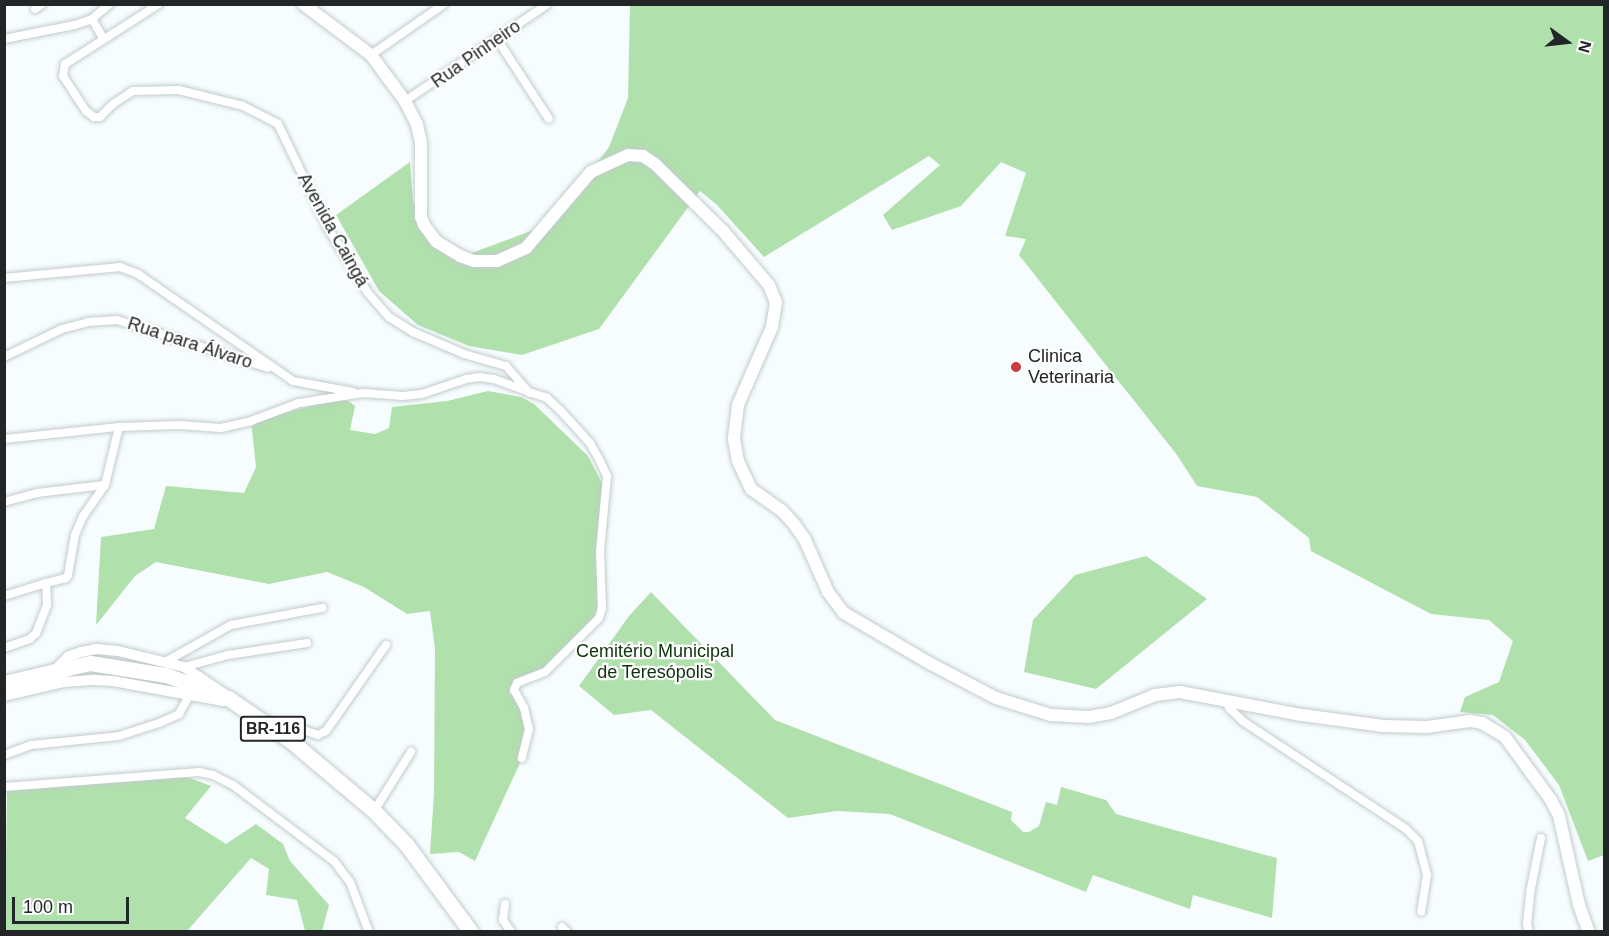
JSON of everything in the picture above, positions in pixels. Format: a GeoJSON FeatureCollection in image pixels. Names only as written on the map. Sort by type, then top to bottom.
{"type":"FeatureCollection","features":[{"type":"Feature","properties":{"kind":"highway","name":"BR-116"},"geometry":{"type":"LineString","coordinates":[[4,683],[54,671],[93,656],[123,666],[166,675],[233,701],[291,741],[374,811],[406,844],[471,932]]}},
{"type":"Feature","properties":{"kind":"main road"},"geometry":{"type":"LineString","coordinates":[[303,4],[371,55],[405,101],[417,125],[421,143],[421,217],[429,233],[437,242],[460,256],[474,261],[497,261],[519,252],[532,243],[576,187],[591,172],[628,155],[643,156],[675,181],[723,231],[770,285],[776,302],[772,327],[738,405],[734,439],[738,461],[751,489],[782,511],[794,524],[805,540],[828,592],[844,613],[931,664],[996,698],[1051,715],[1095,716],[1168,692],[1187,692],[1302,715],[1383,726],[1427,727],[1470,721],[1494,728],[1505,737],[1551,800],[1559,816],[1579,904],[1589,932]]}},
{"type":"Feature","properties":{"kind":"street"},"geometry":{"type":"LineString","coordinates":[[35,9],[42,4]]}},
{"type":"Feature","properties":{"kind":"street"},"geometry":{"type":"LineString","coordinates":[[4,39],[75,25],[92,19],[109,4]]}},
{"type":"Feature","properties":{"kind":"street"},"geometry":{"type":"LineString","coordinates":[[92,19],[103,38],[159,4]]}},
{"type":"Feature","properties":{"kind":"street"},"geometry":{"type":"LineString","coordinates":[[371,55],[444,4]]}},
{"type":"Feature","properties":{"kind":"street","name":"Rua Pinheiro"},"geometry":{"type":"LineString","coordinates":[[405,101],[546,5]]}},
{"type":"Feature","properties":{"kind":"street","name":"Avenida Caingá"},"geometry":{"type":"LineString","coordinates":[[103,38],[65,64],[63,76],[86,111],[94,117],[106,113],[113,104],[133,91],[179,90],[243,106],[278,124],[329,230],[368,292],[389,317],[413,332],[464,354],[506,366],[529,392],[547,398],[590,443],[607,476],[600,551],[603,585],[599,618],[545,672],[517,683],[514,690],[524,708],[529,729],[522,758]]}},
{"type":"Feature","properties":{"kind":"street"},"geometry":{"type":"LineString","coordinates":[[497,39],[549,119]]}},
{"type":"Feature","properties":{"kind":"street"},"geometry":{"type":"LineString","coordinates":[[4,278],[120,267],[138,274],[275,370],[293,381],[312,386],[403,396],[422,394],[466,379],[480,377],[494,379],[529,392]]}},
{"type":"Feature","properties":{"kind":"street","name":"Rua para Álvaro"},"geometry":{"type":"LineString","coordinates":[[4,357],[62,329],[88,322],[117,320],[275,370]]}},
{"type":"Feature","properties":{"kind":"street"},"geometry":{"type":"LineString","coordinates":[[4,439],[119,427],[179,425],[221,428],[251,421],[299,403],[363,393]]}},
{"type":"Feature","properties":{"kind":"street"},"geometry":{"type":"LineString","coordinates":[[4,596],[66,578],[78,525],[105,485],[119,427]]}},
{"type":"Feature","properties":{"kind":"street"},"geometry":{"type":"LineString","coordinates":[[4,502],[37,493],[105,485]]}},
{"type":"Feature","properties":{"kind":"street"},"geometry":{"type":"LineString","coordinates":[[4,648],[30,639],[36,633],[47,605],[46,583]]}},
{"type":"Feature","properties":{"kind":"street"},"geometry":{"type":"LineString","coordinates":[[165,662],[231,625],[322,608]]}},
{"type":"Feature","properties":{"kind":"street"},"geometry":{"type":"LineString","coordinates":[[184,667],[228,655],[307,643]]}},
{"type":"Feature","properties":{"kind":"street"},"geometry":{"type":"LineString","coordinates":[[291,741],[300,729],[318,735],[326,731],[386,645]]}},
{"type":"Feature","properties":{"kind":"street"},"geometry":{"type":"LineString","coordinates":[[113,681],[123,666],[118,651]]}},
{"type":"Feature","properties":{"kind":"street"},"geometry":{"type":"LineString","coordinates":[[95,680],[93,656],[118,651],[184,667],[206,679],[233,701]]}},
{"type":"Feature","properties":{"kind":"street"},"geometry":{"type":"LineString","coordinates":[[4,696],[64,682],[95,680],[233,701]]}},
{"type":"Feature","properties":{"kind":"street"},"geometry":{"type":"LineString","coordinates":[[4,754],[31,746],[119,736],[179,714],[189,696]]}},
{"type":"Feature","properties":{"kind":"street"},"geometry":{"type":"LineString","coordinates":[[1224,699],[1230,710],[1244,722],[1406,829],[1418,841],[1427,875],[1421,912]]}},
{"type":"Feature","properties":{"kind":"street"},"geometry":{"type":"LineString","coordinates":[[374,811],[411,752]]}},
{"type":"Feature","properties":{"kind":"street"},"geometry":{"type":"LineString","coordinates":[[4,787],[199,772],[213,775],[233,785],[334,861],[350,882],[369,932]]}},
{"type":"Feature","properties":{"kind":"street"},"geometry":{"type":"LineString","coordinates":[[1529,932],[1527,924],[1530,893],[1541,838]]}},
{"type":"Feature","properties":{"kind":"street"},"geometry":{"type":"LineString","coordinates":[[505,904],[503,920],[512,932]]}},
{"type":"Feature","properties":{"kind":"green space"},"geometry":{"type":"Polygon","coordinates":[[[630,5],[1604,5],[1604,855],[1588,861],[1559,785],[1525,740],[1493,715],[1460,712],[1465,697],[1499,682],[1513,641],[1489,620],[1431,614],[1311,551],[1309,538],[1257,497],[1197,486],[1177,455],[1019,255],[1026,239],[1005,236],[1026,173],[1001,162],[961,206],[892,230],[883,215],[940,165],[929,156],[764,257],[717,205],[700,191],[599,329],[522,355],[469,346],[418,325],[379,291],[336,215],[410,162],[413,202],[429,233],[469,254],[552,223],[609,147],[628,98],[630,5]]]}},
{"type":"Feature","properties":{"kind":"green space"},"geometry":{"type":"Polygon","coordinates":[[[488,391],[521,397],[534,404],[588,456],[602,483],[603,520],[597,535],[597,614],[542,672],[518,678],[512,691],[526,720],[520,763],[475,861],[459,852],[430,854],[434,793],[435,649],[430,611],[407,614],[364,587],[327,572],[269,584],[156,562],[135,576],[96,625],[101,537],[154,529],[166,486],[244,493],[256,467],[251,421],[344,398],[355,406],[350,430],[375,434],[389,428],[392,407],[447,401],[488,391]]]}},
{"type":"Feature","properties":{"kind":"green space"},"geometry":{"type":"Polygon","coordinates":[[[1146,556],[1207,599],[1096,689],[1024,672],[1033,620],[1075,575],[1146,556]]]}},
{"type":"Feature","properties":{"kind":"green space","name":"Cemitério Municipal de Teresópolis"},"geometry":{"type":"Polygon","coordinates":[[[651,592],[775,720],[1012,812],[1011,820],[1023,832],[1029,832],[1039,826],[1046,802],[1057,805],[1061,787],[1106,800],[1116,814],[1277,858],[1272,918],[1193,895],[1190,909],[1093,875],[1086,892],[890,814],[837,811],[788,818],[651,710],[614,715],[579,686],[629,616],[651,592]]]}},
{"type":"Feature","properties":{"kind":"green space"},"geometry":{"type":"Polygon","coordinates":[[[176,773],[211,786],[185,818],[226,844],[256,824],[283,844],[290,861],[329,905],[322,931],[305,931],[297,900],[266,895],[269,869],[251,858],[187,931],[5,932],[7,790],[176,773]]]}},
{"type":"Feature","properties":{"kind":"place","name":"Clinica Veterinaria"},"geometry":{"type":"Point","coordinates":[1016,367]}}]}
